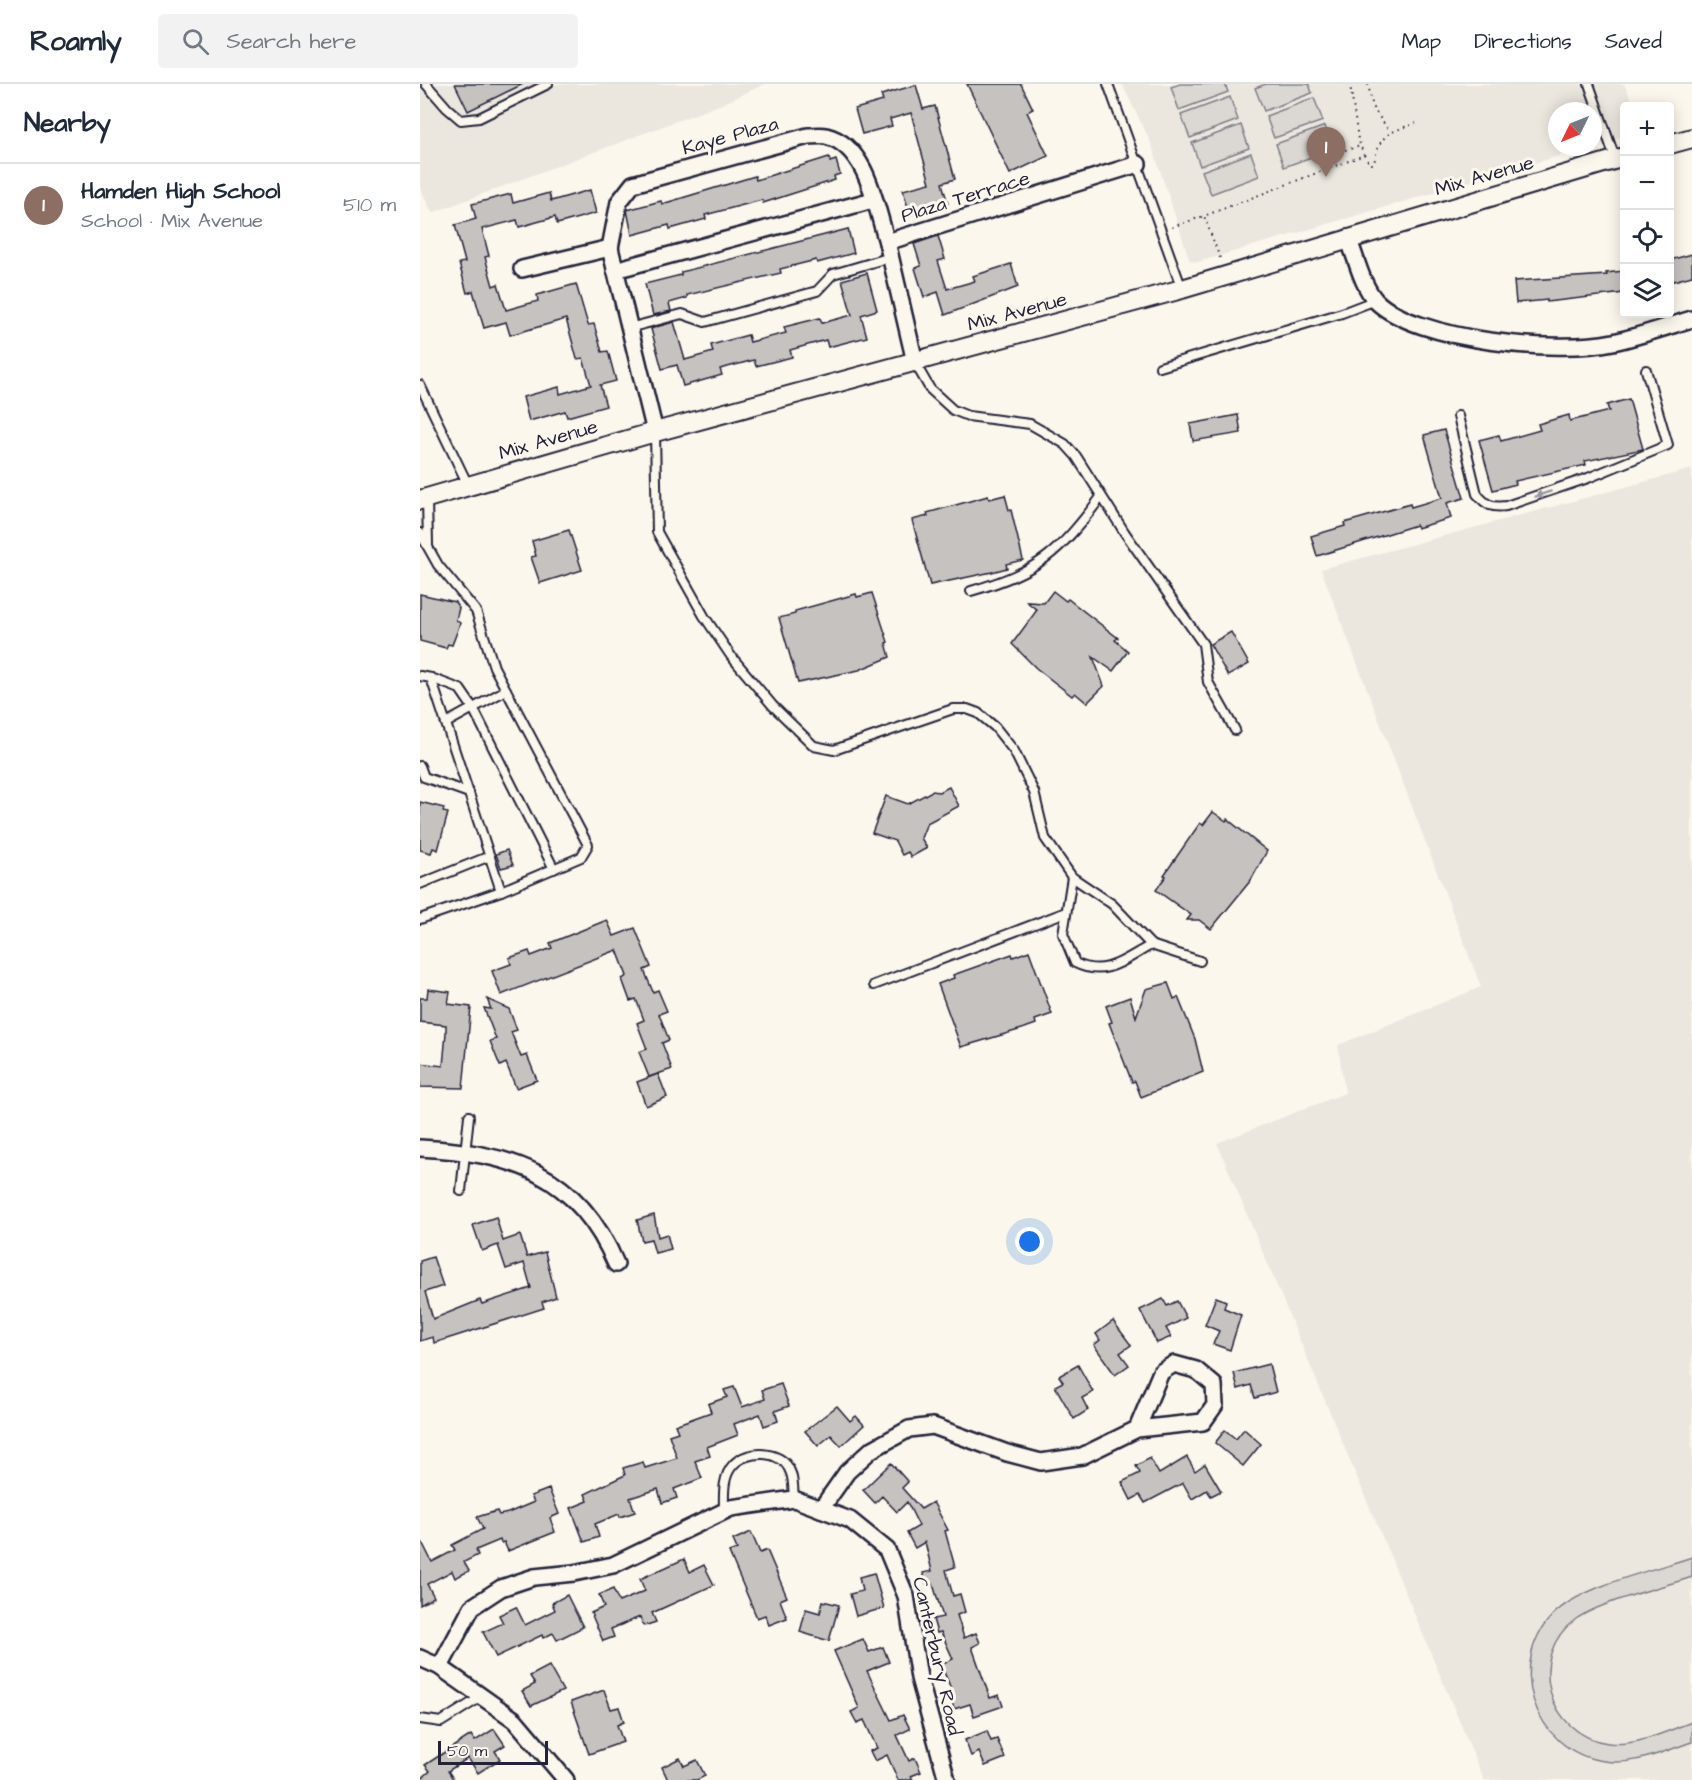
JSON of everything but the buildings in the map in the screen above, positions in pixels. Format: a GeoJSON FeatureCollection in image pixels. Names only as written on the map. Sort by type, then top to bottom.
{"type":"FeatureCollection","features":[{"type":"Feature","properties":{"kind":"street","name":"Kaye Plaza"},"geometry":{"type":"LineString","coordinates":[[610,248],[619,202],[633,184],[808,136],[826,136],[850,151],[864,171],[887,242]]}},
{"type":"Feature","properties":{"kind":"street"},"geometry":{"type":"LineString","coordinates":[[1674,143],[1692,138]]}},
{"type":"Feature","properties":{"kind":"street","name":"Mix Avenue"},"geometry":{"type":"LineString","coordinates":[[424,499],[655,432],[1182,289],[1620,158]]}},
{"type":"Feature","properties":{"kind":"street","name":"Plaza Terrace"},"geometry":{"type":"LineString","coordinates":[[915,362],[887,242],[1138,164]]}},
{"type":"Feature","properties":{"kind":"street"},"geometry":{"type":"LineString","coordinates":[[615,270],[873,200]]}},
{"type":"Feature","properties":{"kind":"street"},"geometry":{"type":"LineString","coordinates":[[1348,238],[1376,300],[1410,322],[1445,332],[1529,346],[1612,342],[1692,319]]}},
{"type":"Feature","properties":{"kind":"street"},"geometry":{"type":"LineString","coordinates":[[522,269],[610,248],[655,432]]}},
{"type":"Feature","properties":{"kind":"street"},"geometry":{"type":"LineString","coordinates":[[420,1148],[466,1150],[525,1166],[551,1182],[582,1207],[602,1234],[616,1264]]}},
{"type":"Feature","properties":{"kind":"street"},"geometry":{"type":"LineString","coordinates":[[821,1509],[847,1472],[871,1450],[909,1429],[933,1426],[1006,1453],[1041,1462],[1082,1456],[1137,1429],[1203,1422],[1215,1405],[1214,1385],[1196,1370],[1174,1364],[1161,1372],[1137,1429]]}},
{"type":"Feature","properties":{"kind":"street"},"geometry":{"type":"LineString","coordinates":[[440,1667],[472,1607],[501,1588],[534,1577],[574,1573],[614,1565],[724,1511],[794,1499]]}},
{"type":"Feature","properties":{"kind":"street","name":"Canterbury Road"},"geometry":{"type":"LineString","coordinates":[[794,1499],[850,1520],[888,1550],[906,1596],[919,1678],[947,1780]]}},
{"type":"Feature","properties":{"kind":"street"},"geometry":{"type":"LineString","coordinates":[[420,1658],[440,1667],[515,1720],[566,1780]]}},
{"type":"Feature","properties":{"kind":"lane"},"geometry":{"type":"LineString","coordinates":[[426,84],[461,120],[479,118],[548,84]]}},
{"type":"Feature","properties":{"kind":"lane"},"geometry":{"type":"LineString","coordinates":[[1108,84],[1182,289]]}},
{"type":"Feature","properties":{"kind":"lane"},"geometry":{"type":"LineString","coordinates":[[1589,84],[1620,158]]}},
{"type":"Feature","properties":{"kind":"lane"},"geometry":{"type":"LineString","coordinates":[[629,328],[682,314],[705,322],[817,291],[833,274],[891,257]]}},
{"type":"Feature","properties":{"kind":"lane"},"geometry":{"type":"LineString","coordinates":[[1160,368],[1342,313],[1376,300]]}},
{"type":"Feature","properties":{"kind":"lane"},"geometry":{"type":"LineString","coordinates":[[915,362],[930,389],[952,410],[976,418],[1030,424],[1065,444],[1076,456],[1101,497],[1203,644],[1208,682],[1235,730]]}},
{"type":"Feature","properties":{"kind":"lane"},"geometry":{"type":"LineString","coordinates":[[1458,416],[1477,494],[1485,504],[1496,507],[1506,506],[1579,481],[1668,445],[1646,370]]}},
{"type":"Feature","properties":{"kind":"lane"},"geometry":{"type":"LineString","coordinates":[[420,385],[468,485]]}},
{"type":"Feature","properties":{"kind":"lane"},"geometry":{"type":"LineString","coordinates":[[655,432],[657,532],[716,636],[761,693],[809,741],[825,750],[844,748],[953,709],[967,709],[978,713],[995,727],[1014,751],[1034,792],[1045,838],[1072,877],[1112,904],[1151,945],[1200,961]]}},
{"type":"Feature","properties":{"kind":"lane"},"geometry":{"type":"LineString","coordinates":[[971,591],[1031,570],[1066,540],[1101,497]]}},
{"type":"Feature","properties":{"kind":"lane"},"geometry":{"type":"LineString","coordinates":[[424,499],[428,546]]}},
{"type":"Feature","properties":{"kind":"lane"},"geometry":{"type":"LineString","coordinates":[[420,532],[438,565],[476,612],[494,667],[588,845],[581,857],[554,869],[501,891],[420,919]]}},
{"type":"Feature","properties":{"kind":"lane"},"geometry":{"type":"LineString","coordinates":[[420,676],[460,689],[473,708],[554,869]]}},
{"type":"Feature","properties":{"kind":"lane"},"geometry":{"type":"LineString","coordinates":[[431,678],[501,891]]}},
{"type":"Feature","properties":{"kind":"lane"},"geometry":{"type":"LineString","coordinates":[[446,723],[506,690]]}},
{"type":"Feature","properties":{"kind":"lane"},"geometry":{"type":"LineString","coordinates":[[420,766],[424,777],[469,793]]}},
{"type":"Feature","properties":{"kind":"lane"},"geometry":{"type":"LineString","coordinates":[[420,884],[490,856]]}},
{"type":"Feature","properties":{"kind":"lane"},"geometry":{"type":"LineString","coordinates":[[1072,877],[1063,934],[1075,963],[1089,970],[1109,968],[1151,945]]}},
{"type":"Feature","properties":{"kind":"lane"},"geometry":{"type":"LineString","coordinates":[[874,985],[1066,912]]}},
{"type":"Feature","properties":{"kind":"lane"},"geometry":{"type":"LineString","coordinates":[[461,1191],[469,1116]]}},
{"type":"Feature","properties":{"kind":"lane"},"geometry":{"type":"LineString","coordinates":[[724,1511],[725,1482],[729,1471],[739,1461],[750,1456],[767,1454],[783,1461],[791,1473],[794,1499]]}},
{"type":"Feature","properties":{"kind":"lane"},"geometry":{"type":"LineString","coordinates":[[420,1719],[441,1722],[481,1697]]}},
{"type":"Feature","properties":{"kind":"path"},"geometry":{"type":"LineString","coordinates":[[1350,84],[1360,146],[1370,164],[1374,164],[1378,144],[1390,132],[1416,123]]}},
{"type":"Feature","properties":{"kind":"path"},"geometry":{"type":"LineString","coordinates":[[1368,84],[1373,108],[1390,132]]}},
{"type":"Feature","properties":{"kind":"path"},"geometry":{"type":"LineString","coordinates":[[1349,161],[1345,151],[1360,146]]}},
{"type":"Feature","properties":{"kind":"path"},"geometry":{"type":"LineString","coordinates":[[1162,230],[1364,155]]}},
{"type":"Feature","properties":{"kind":"path"},"geometry":{"type":"LineString","coordinates":[[1204,216],[1220,258]]}},
{"type":"Feature","properties":{"kind":"shaded area"},"geometry":{"type":"Polygon","coordinates":[[[420,84],[765,84],[722,104],[432,213],[420,187],[420,84]]]}},
{"type":"Feature","properties":{"kind":"shaded area"},"geometry":{"type":"Polygon","coordinates":[[[1122,84],[1624,84],[1632,102],[1620,102],[1620,137],[1602,143],[1602,102],[1548,102],[1548,156],[1558,156],[1198,262],[1190,261],[1151,143],[1122,84]]]}},
{"type":"Feature","properties":{"kind":"shaded area"},"geometry":{"type":"Polygon","coordinates":[[[1180,84],[1225,84],[1228,92],[1179,110],[1171,87],[1180,84]]]}},
{"type":"Feature","properties":{"kind":"shaded area"},"geometry":{"type":"Polygon","coordinates":[[[1266,84],[1309,84],[1312,93],[1264,111],[1255,88],[1266,84]]]}},
{"type":"Feature","properties":{"kind":"shaded area"},"geometry":{"type":"Polygon","coordinates":[[[1230,97],[1238,120],[1190,138],[1181,115],[1230,97]]]}},
{"type":"Feature","properties":{"kind":"shaded area"},"geometry":{"type":"Polygon","coordinates":[[[1314,98],[1323,121],[1274,138],[1266,116],[1314,98]]]}},
{"type":"Feature","properties":{"kind":"shaded area"},"geometry":{"type":"Polygon","coordinates":[[[1241,125],[1249,148],[1200,166],[1192,143],[1241,125]]]}},
{"type":"Feature","properties":{"kind":"shaded area"},"geometry":{"type":"Polygon","coordinates":[[[1325,126],[1333,149],[1284,167],[1276,144],[1325,126]]]}},
{"type":"Feature","properties":{"kind":"shaded area"},"geometry":{"type":"Polygon","coordinates":[[[1251,153],[1259,176],[1211,194],[1202,171],[1251,153]]]}},
{"type":"Feature","properties":{"kind":"shaded area"},"geometry":{"type":"Polygon","coordinates":[[[1692,469],[1692,1780],[1484,1780],[1217,1143],[1345,1093],[1338,1045],[1481,987],[1321,569],[1692,469]]]}},
{"type":"Feature","properties":{"kind":"shaded area"},"geometry":{"type":"Polygon","coordinates":[[[1692,1557],[1692,1577],[1615,1601],[1576,1619],[1560,1635],[1551,1653],[1548,1672],[1550,1692],[1558,1710],[1571,1725],[1587,1737],[1608,1743],[1629,1743],[1692,1722],[1692,1742],[1638,1760],[1604,1761],[1579,1754],[1559,1741],[1544,1722],[1534,1701],[1529,1677],[1532,1653],[1541,1631],[1557,1611],[1585,1593],[1692,1557]]]}},
{"type":"Feature","properties":{"kind":"place","name":"Hamden High School"},"geometry":{"type":"Point","coordinates":[1326,177]}}]}
